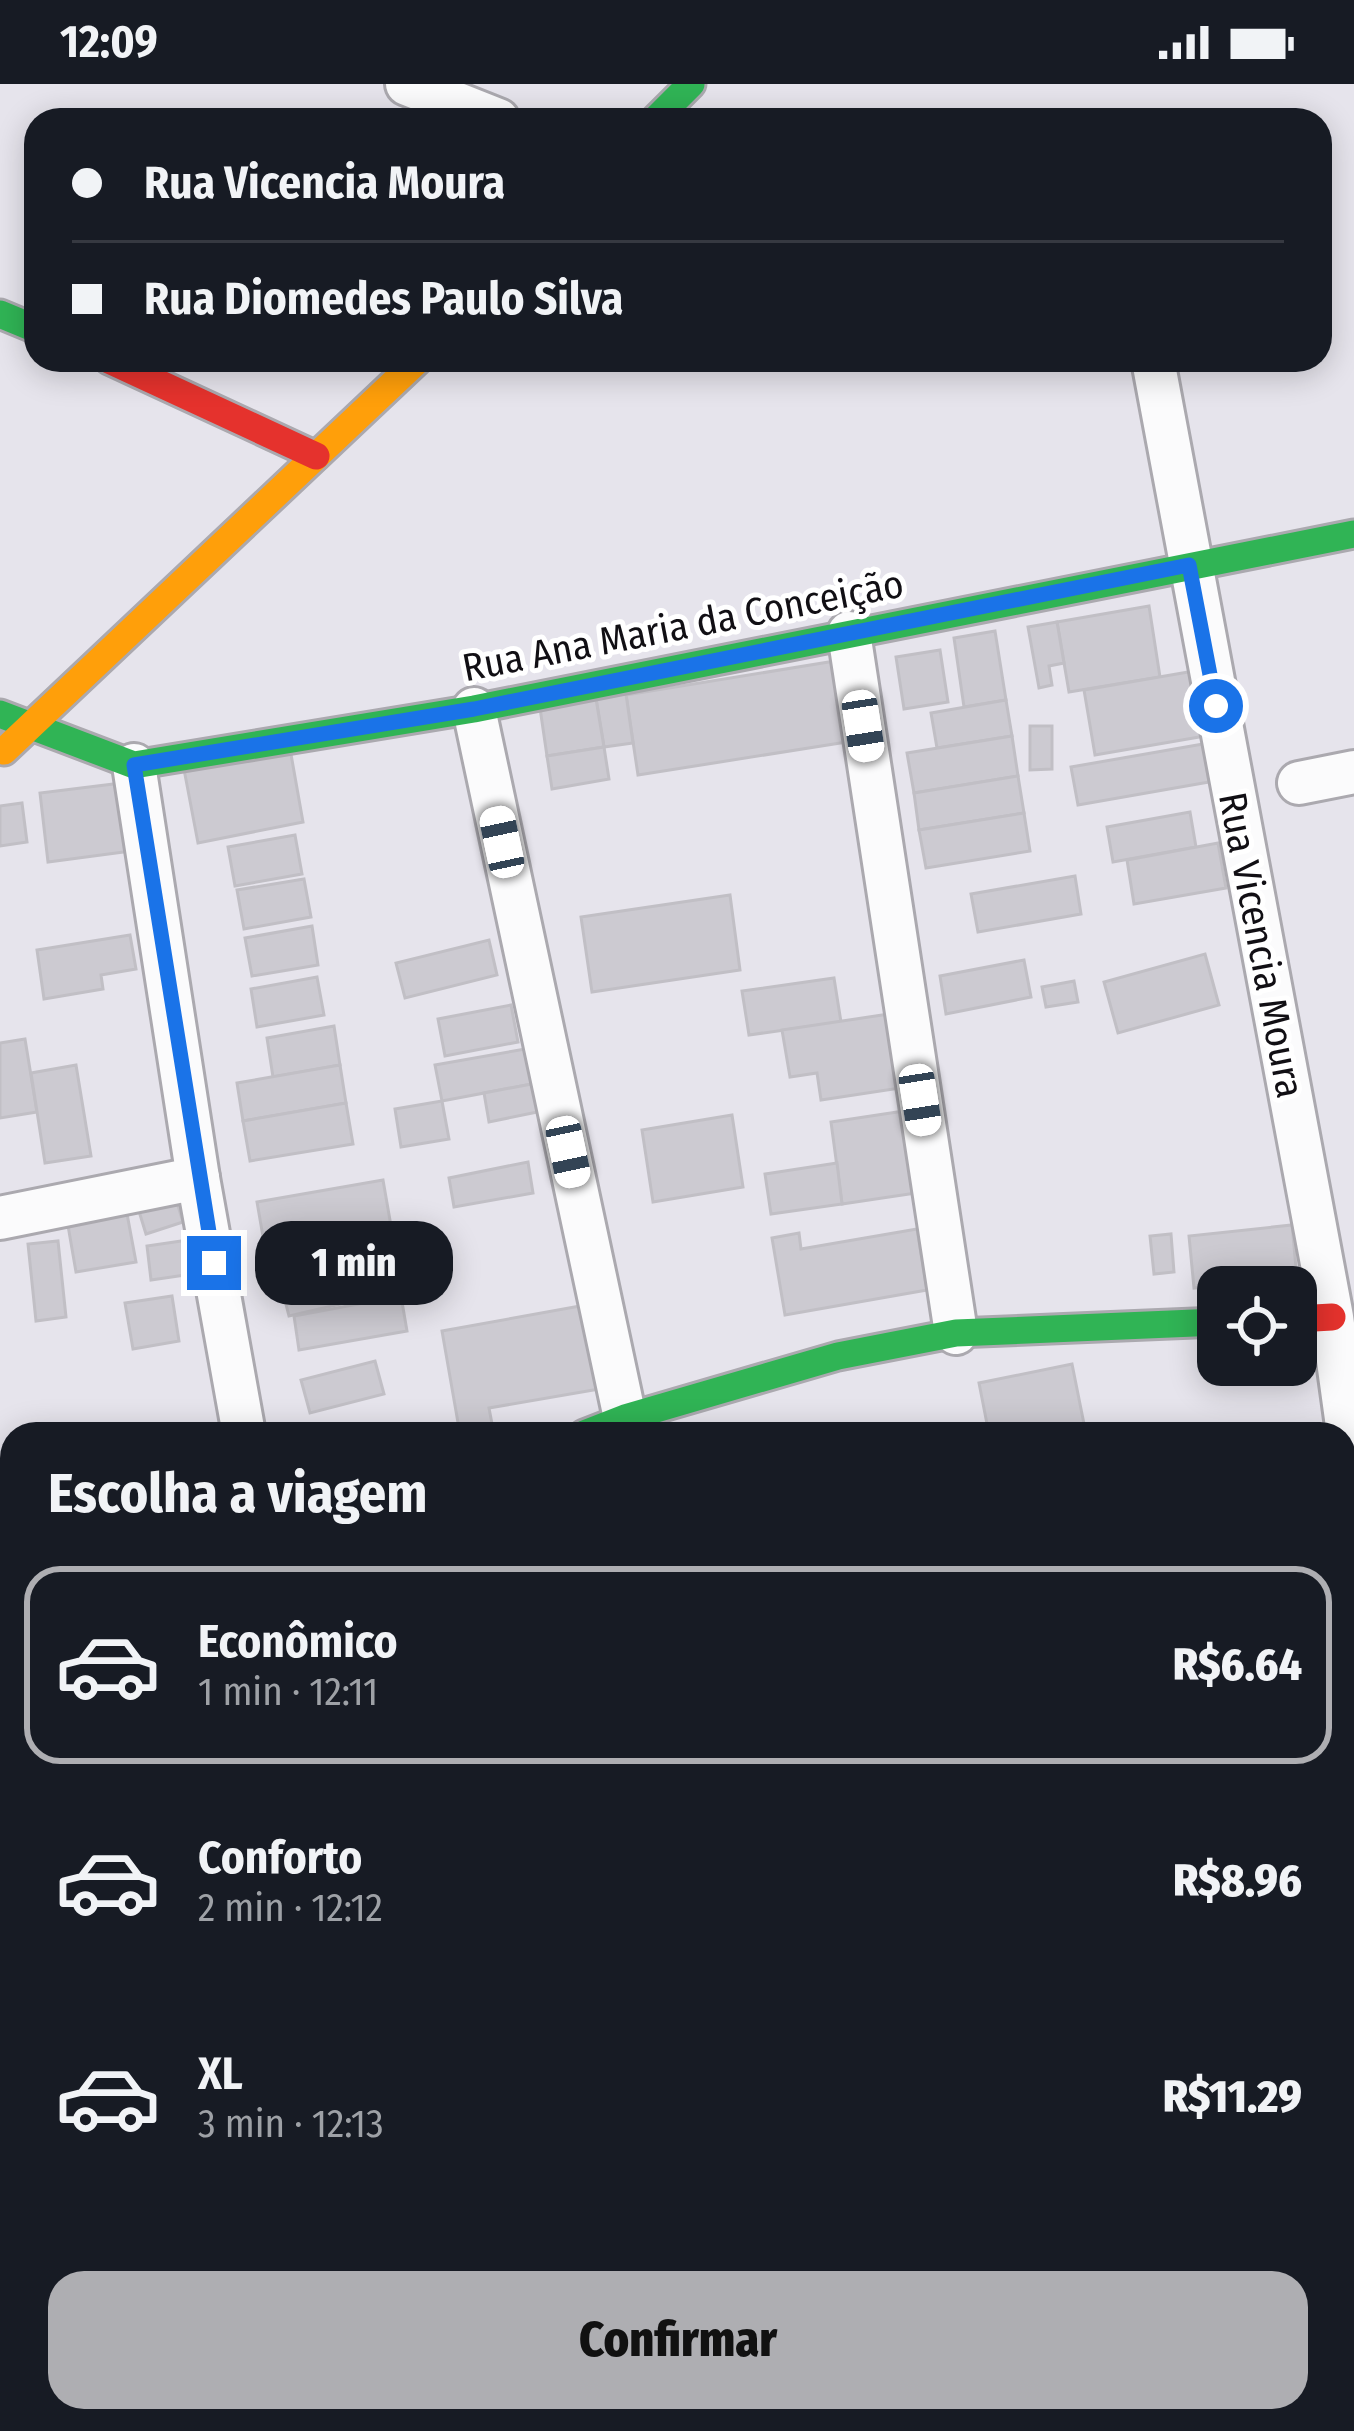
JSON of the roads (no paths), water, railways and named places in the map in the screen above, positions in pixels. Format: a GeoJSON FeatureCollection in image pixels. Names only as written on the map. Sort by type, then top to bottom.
{"type":"FeatureCollection","features":[{"type":"Feature","properties":{"kind":"street"},"geometry":{"type":"LineString","coordinates":[[406,84],[467,108]]}},
{"type":"Feature","properties":{"kind":"street"},"geometry":{"type":"LineString","coordinates":[[667,108],[691,84]]}},
{"type":"Feature","properties":{"kind":"street"},"geometry":{"type":"LineString","coordinates":[[135,372],[316,456]]}},
{"type":"Feature","properties":{"kind":"street"},"geometry":{"type":"LineString","coordinates":[[0,755],[405,372]]}},
{"type":"Feature","properties":{"kind":"street","name":"Rua Vicencia Moura"},"geometry":{"type":"LineString","coordinates":[[1155,372],[1305,1266]]}},
{"type":"Feature","properties":{"kind":"street","name":"Rua Ana Maria da Conceição"},"geometry":{"type":"LineString","coordinates":[[0,714],[134,765],[474,709],[1354,534]]}},
{"type":"Feature","properties":{"kind":"street"},"geometry":{"type":"LineString","coordinates":[[849,633],[956,1333]]}},
{"type":"Feature","properties":{"kind":"street"},"geometry":{"type":"LineString","coordinates":[[474,709],[625,1418]]}},
{"type":"Feature","properties":{"kind":"street"},"geometry":{"type":"LineString","coordinates":[[134,765],[242,1422]]}},
{"type":"Feature","properties":{"kind":"street"},"geometry":{"type":"LineString","coordinates":[[1299,783],[1354,772]]}},
{"type":"Feature","properties":{"kind":"street"},"geometry":{"type":"LineString","coordinates":[[0,1218],[199,1178]]}},
{"type":"Feature","properties":{"kind":"street"},"geometry":{"type":"LineString","coordinates":[[615,1422],[838,1356],[956,1333],[1197,1323]]}},
{"type":"Feature","properties":{"kind":"street","name":"Rua Vicencia Moura"},"geometry":{"type":"LineString","coordinates":[[1317,1330],[1340,1422]]}}]}
